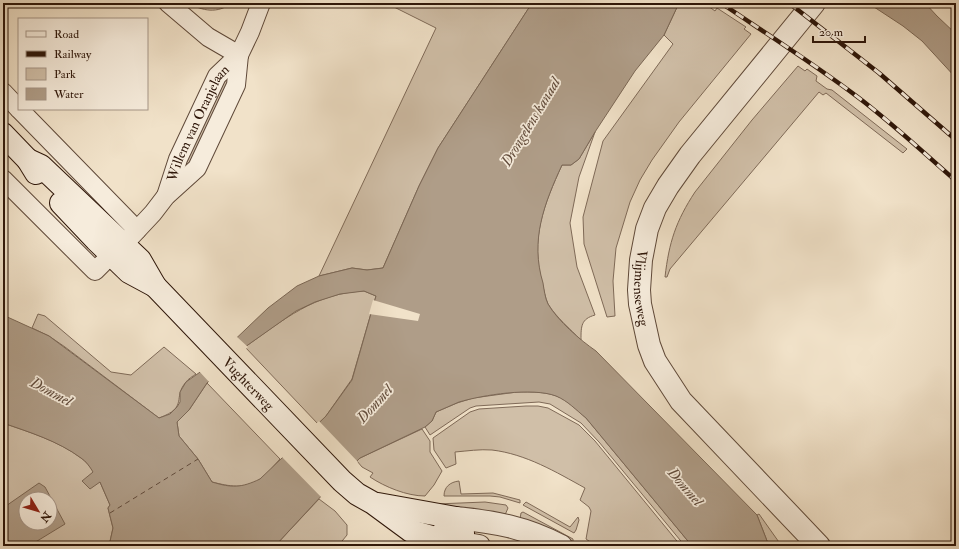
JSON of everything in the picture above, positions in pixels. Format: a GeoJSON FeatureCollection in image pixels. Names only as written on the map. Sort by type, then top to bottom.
{"type":"FeatureCollection","features":[{"type":"Feature","properties":{"kind":"street","name":"Willem van Oranjelaan"},"geometry":{"type":"LineString","coordinates":[[168,3],[208,37],[239,55]]}},
{"type":"Feature","properties":{"kind":"street","name":"Willem van Oranjelaan"},"geometry":{"type":"LineString","coordinates":[[43,219],[95,271],[124,243],[153,213],[166,196],[197,168],[236,85],[239,55],[261,3]]}},
{"type":"Feature","properties":{"kind":"street","name":"Vlijmenseweg"},"geometry":{"type":"LineString","coordinates":[[814,3],[690,155],[668,186],[655,208],[647,229],[641,260],[639,290],[640,304],[649,345],[655,361],[680,401],[819,545]]}},
{"type":"Feature","properties":{"kind":"street","name":"Vughterweg"},"geometry":{"type":"LineString","coordinates":[[3,92],[18,108]]}},
{"type":"Feature","properties":{"kind":"street","name":"Vughterweg"},"geometry":{"type":"LineString","coordinates":[[20,110],[124,243],[140,260],[154,286],[342,481],[357,494],[373,503]]}},
{"type":"Feature","properties":{"kind":"street","name":"Vughterweg"},"geometry":{"type":"LineString","coordinates":[[3,134],[28,160],[41,166],[66,198],[124,243]]}},
{"type":"Feature","properties":{"kind":"street"},"geometry":{"type":"LineString","coordinates":[[3,179],[43,219],[66,198]]}},
{"type":"Feature","properties":{"kind":"street"},"geometry":{"type":"LineString","coordinates":[[373,503],[456,518],[508,525],[528,531],[561,546]]}},
{"type":"Feature","properties":{"kind":"street"},"geometry":{"type":"LineString","coordinates":[[373,503],[411,531],[439,542],[468,545]]}},
{"type":"Feature","properties":{"kind":"street"},"geometry":{"type":"LineString","coordinates":[[439,542],[443,530],[456,518]]}},
{"type":"Feature","properties":{"kind":"street"},"geometry":{"type":"LineString","coordinates":[[456,518],[468,545]]}},
{"type":"Feature","properties":{"kind":"green space"},"geometry":{"type":"Polygon","coordinates":[[[188,3],[232,3],[221,9],[210,10],[199,8],[188,3]]]}},
{"type":"Feature","properties":{"kind":"green space"},"geometry":{"type":"Polygon","coordinates":[[[396,3],[532,3],[438,148],[419,186],[383,268],[367,270],[352,268],[319,276],[436,28],[394,7],[396,3]]]}},
{"type":"Feature","properties":{"kind":"green space"},"geometry":{"type":"Polygon","coordinates":[[[679,3],[704,3],[715,11],[717,8],[746,27],[744,29],[751,34],[679,122],[652,160],[640,180],[630,202],[616,248],[613,281],[615,316],[607,317],[584,244],[583,217],[603,141],[673,44],[664,35],[679,3]]]}},
{"type":"Feature","properties":{"kind":"green space"},"geometry":{"type":"Polygon","coordinates":[[[798,66],[805,71],[807,69],[817,76],[816,81],[827,89],[832,90],[907,149],[903,153],[826,93],[823,95],[819,92],[670,269],[667,277],[665,277],[674,232],[688,203],[752,120],[798,66]]]}},
{"type":"Feature","properties":{"kind":"green space"},"geometry":{"type":"Polygon","coordinates":[[[224,77],[230,80],[191,167],[183,163],[224,77]]]}},
{"type":"Feature","properties":{"kind":"green space"},"geometry":{"type":"Polygon","coordinates":[[[595,132],[579,177],[570,223],[577,267],[595,315],[584,321],[581,331],[581,340],[559,318],[547,302],[539,267],[538,237],[545,208],[562,165],[571,165],[579,159],[595,132]]]}},
{"type":"Feature","properties":{"kind":"green space"},"geometry":{"type":"Polygon","coordinates":[[[364,291],[376,296],[352,379],[326,416],[318,424],[245,347],[286,318],[315,302],[346,293],[364,291]]]}},
{"type":"Feature","properties":{"kind":"green space"},"geometry":{"type":"Polygon","coordinates":[[[38,314],[45,316],[111,372],[131,375],[164,347],[196,374],[188,380],[182,388],[177,406],[174,410],[159,418],[65,347],[49,336],[32,328],[38,314]]]}},
{"type":"Feature","properties":{"kind":"green space"},"geometry":{"type":"Polygon","coordinates":[[[207,383],[280,459],[266,475],[249,485],[224,485],[212,482],[198,459],[179,436],[177,422],[189,410],[207,383]]]}},
{"type":"Feature","properties":{"kind":"green space"},"geometry":{"type":"Polygon","coordinates":[[[517,392],[555,395],[576,409],[586,418],[692,546],[685,546],[599,442],[581,423],[550,404],[539,402],[476,406],[470,408],[430,435],[425,427],[432,421],[436,412],[457,403],[473,398],[517,392]]]}},
{"type":"Feature","properties":{"kind":"green space"},"geometry":{"type":"Polygon","coordinates":[[[526,406],[548,408],[579,425],[595,441],[681,546],[596,546],[586,539],[591,511],[589,507],[580,500],[585,488],[540,464],[517,455],[492,450],[455,452],[456,464],[446,468],[434,450],[433,438],[470,412],[479,409],[526,406]]]}},
{"type":"Feature","properties":{"kind":"green space"},"geometry":{"type":"Polygon","coordinates":[[[3,423],[54,442],[85,461],[94,472],[90,475],[100,482],[110,505],[108,508],[113,528],[109,546],[3,546],[3,423]]]}},
{"type":"Feature","properties":{"kind":"green space"},"geometry":{"type":"Polygon","coordinates":[[[422,429],[430,441],[430,452],[442,471],[434,485],[425,496],[404,493],[382,484],[370,477],[373,473],[362,467],[357,461],[360,458],[422,429]]]}},
{"type":"Feature","properties":{"kind":"green space"},"geometry":{"type":"Polygon","coordinates":[[[459,481],[461,494],[493,493],[520,500],[520,503],[500,497],[490,496],[444,496],[445,490],[448,486],[453,482],[459,481]]]}},
{"type":"Feature","properties":{"kind":"green space"},"geometry":{"type":"Polygon","coordinates":[[[319,499],[335,511],[347,525],[347,535],[338,546],[275,546],[319,499]]]}},
{"type":"Feature","properties":{"kind":"green space"},"geometry":{"type":"Polygon","coordinates":[[[485,502],[506,505],[508,508],[505,515],[436,504],[485,502]]]}},
{"type":"Feature","properties":{"kind":"green space"},"geometry":{"type":"Polygon","coordinates":[[[526,502],[570,527],[578,517],[579,520],[576,530],[574,533],[523,505],[526,502]]]}},
{"type":"Feature","properties":{"kind":"green space"},"geometry":{"type":"Polygon","coordinates":[[[523,512],[573,539],[573,541],[572,542],[520,519],[521,513],[523,512]]]}},
{"type":"Feature","properties":{"kind":"green space"},"geometry":{"type":"Polygon","coordinates":[[[759,514],[781,545],[780,546],[769,546],[757,515],[759,514]]]}},
{"type":"Feature","properties":{"kind":"water"},"geometry":{"type":"Polygon","coordinates":[[[532,3],[679,3],[664,35],[635,71],[579,159],[571,165],[562,165],[550,194],[541,222],[538,252],[539,267],[547,302],[557,317],[576,336],[596,351],[757,515],[769,546],[692,546],[586,418],[564,400],[546,393],[521,392],[481,397],[459,402],[436,412],[432,421],[425,427],[360,458],[325,492],[275,546],[109,546],[113,528],[108,508],[110,505],[100,482],[90,489],[82,481],[93,472],[86,462],[72,452],[53,442],[3,423],[3,315],[49,336],[159,418],[170,414],[180,402],[180,392],[186,382],[203,370],[268,308],[297,286],[319,276],[352,268],[367,270],[383,268],[419,186],[438,148],[532,3]],[[364,291],[340,294],[315,302],[296,311],[245,347],[207,383],[189,410],[177,422],[179,436],[198,459],[212,482],[236,486],[260,479],[326,416],[352,380],[376,296],[364,291]]]}},
{"type":"Feature","properties":{"kind":"water"},"geometry":{"type":"Polygon","coordinates":[[[873,3],[925,3],[956,34],[956,78],[922,41],[903,26],[871,5],[873,3]]]}},
{"type":"Feature","properties":{"kind":"water"},"geometry":{"type":"Polygon","coordinates":[[[39,483],[45,487],[47,491],[27,491],[39,483]]]}},
{"type":"Feature","properties":{"kind":"water"},"geometry":{"type":"Polygon","coordinates":[[[18,498],[18,531],[54,531],[29,546],[3,546],[3,508],[18,498]]]}},
{"type":"Feature","properties":{"kind":"water"},"geometry":{"type":"Polygon","coordinates":[[[58,511],[65,524],[58,528],[58,511]]]}},
{"type":"Feature","properties":{"kind":"pier"},"geometry":{"type":"Polygon","coordinates":[[[373,300],[420,314],[418,321],[369,314],[373,300]]]}},
{"type":"Feature","properties":{"kind":"pier"},"geometry":{"type":"Polygon","coordinates":[[[236,336],[248,347],[210,383],[198,370],[236,336]]]}},
{"type":"Feature","properties":{"kind":"pier"},"geometry":{"type":"Polygon","coordinates":[[[319,421],[358,462],[322,498],[281,456],[319,421]]]}},
{"type":"Feature","properties":{"kind":"ferry route"},"geometry":{"type":"LineString","coordinates":[[110,513],[198,459]]}},
{"type":"Feature","properties":{"kind":"railway"},"geometry":{"type":"LineString","coordinates":[[721,3],[842,85],[896,128],[956,181]]}},
{"type":"Feature","properties":{"kind":"railway"},"geometry":{"type":"LineString","coordinates":[[789,3],[879,73],[956,140]]}},
{"type":"Feature","properties":{"kind":"water label","name":"Drongelens kanaal"},"geometry":{"type":"Point","coordinates":[531,122]}},
{"type":"Feature","properties":{"kind":"water label","name":"Dommel"},"geometry":{"type":"Point","coordinates":[51,392]}},
{"type":"Feature","properties":{"kind":"water label","name":"Dommel"},"geometry":{"type":"Point","coordinates":[375,404]}},
{"type":"Feature","properties":{"kind":"water label","name":"Dommel"},"geometry":{"type":"Point","coordinates":[685,487]}}]}
